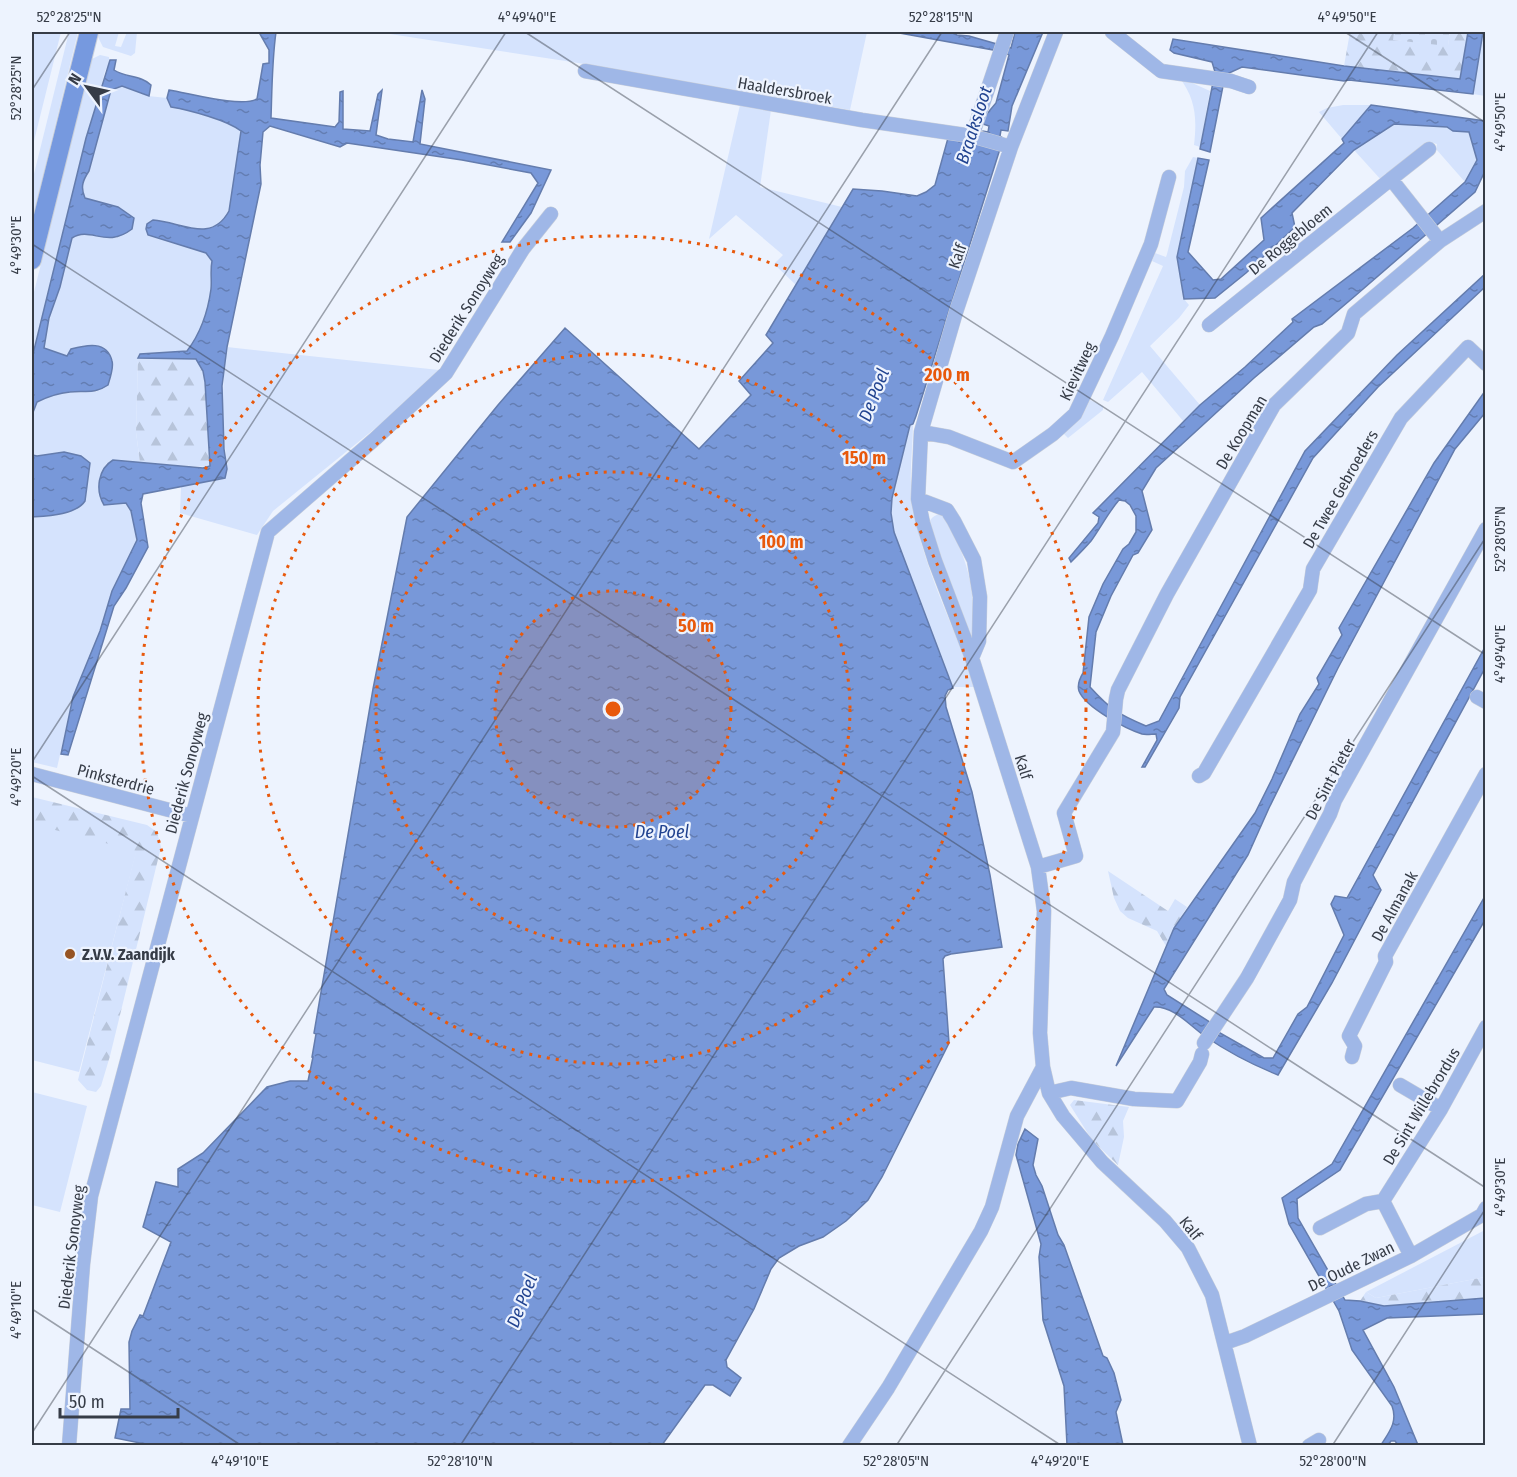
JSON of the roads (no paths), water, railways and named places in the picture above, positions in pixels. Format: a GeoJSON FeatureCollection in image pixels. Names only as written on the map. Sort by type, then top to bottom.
{"type":"FeatureCollection","features":[{"type":"Feature","properties":{"kind":"main road"},"geometry":{"type":"LineString","coordinates":[[32,260],[89,32]]}},
{"type":"Feature","properties":{"kind":"street","name":"Kalf"},"geometry":{"type":"LineString","coordinates":[[1056,32],[1008,146],[956,312],[921,432],[918,498],[922,523],[972,658],[1038,867],[1044,911],[1040,1033],[1043,1067],[1049,1093],[1063,1116],[1102,1162],[1165,1221],[1188,1248],[1212,1295],[1250,1446]]}},
{"type":"Feature","properties":{"kind":"street"},"geometry":{"type":"LineString","coordinates":[[1112,32],[1161,71],[1231,81],[1249,87]]}},
{"type":"Feature","properties":{"kind":"street"},"geometry":{"type":"LineString","coordinates":[[975,137],[1003,44]]}},
{"type":"Feature","properties":{"kind":"street","name":"Haaldersbroek"},"geometry":{"type":"LineString","coordinates":[[585,71],[862,120],[975,137],[1008,146]]}},
{"type":"Feature","properties":{"kind":"street","name":"De Roggebloem"},"geometry":{"type":"LineString","coordinates":[[1209,325],[1429,149]]}},
{"type":"Feature","properties":{"kind":"street","name":"Kievitweg"},"geometry":{"type":"LineString","coordinates":[[921,432],[949,437],[1013,462],[1053,434],[1075,414],[1112,336],[1151,244],[1169,177]]}},
{"type":"Feature","properties":{"kind":"street"},"geometry":{"type":"LineString","coordinates":[[1391,179],[1437,237]]}},
{"type":"Feature","properties":{"kind":"street","name":"De Koopman"},"geometry":{"type":"LineString","coordinates":[[1038,867],[1076,856],[1064,813],[1113,732],[1118,690],[1167,594],[1275,405],[1348,333],[1354,314],[1437,237],[1485,211]]}},
{"type":"Feature","properties":{"kind":"street","name":"Diederik Sonoyweg"},"geometry":{"type":"LineString","coordinates":[[69,1446],[83,1264],[91,1196],[268,532],[376,438],[446,373],[523,249],[551,214]]}},
{"type":"Feature","properties":{"kind":"street","name":"De Twee Gebroeders"},"geometry":{"type":"LineString","coordinates":[[1199,776],[1204,773],[1310,590],[1313,569],[1401,418],[1468,347],[1485,364]]}},
{"type":"Feature","properties":{"kind":"street"},"geometry":{"type":"LineString","coordinates":[[918,498],[946,510],[974,560],[980,597],[979,641],[972,658]]}},
{"type":"Feature","properties":{"kind":"street","name":"De Sint Pieter"},"geometry":{"type":"LineString","coordinates":[[1049,1093],[1071,1088],[1134,1099],[1178,1101],[1200,1062],[1203,1049],[1247,978],[1285,910],[1294,882],[1335,800],[1485,529]]}},
{"type":"Feature","properties":{"kind":"street","name":"Pinksterdrie"},"geometry":{"type":"LineString","coordinates":[[32,774],[192,816]]}},
{"type":"Feature","properties":{"kind":"street","name":"De Almanak"},"geometry":{"type":"LineString","coordinates":[[1352,1057],[1354,1046],[1349,1036],[1386,962],[1385,956],[1485,774]]}},
{"type":"Feature","properties":{"kind":"street","name":"De Sint Willebrordus"},"geometry":{"type":"LineString","coordinates":[[1383,1201],[1441,1109],[1485,1027]]}},
{"type":"Feature","properties":{"kind":"street"},"geometry":{"type":"LineString","coordinates":[[849,1446],[888,1388],[981,1231],[992,1207],[1017,1116],[1043,1067]]}},
{"type":"Feature","properties":{"kind":"street"},"geometry":{"type":"LineString","coordinates":[[1400,1085],[1441,1109]]}},
{"type":"Feature","properties":{"kind":"street"},"geometry":{"type":"LineString","coordinates":[[1320,1228],[1366,1204],[1383,1201],[1411,1256]]}},
{"type":"Feature","properties":{"kind":"street","name":"De Oude Zwan"},"geometry":{"type":"LineString","coordinates":[[1225,1343],[1245,1336],[1411,1256],[1482,1215],[1485,1208]]}},
{"type":"Feature","properties":{"kind":"water"},"geometry":{"type":"Polygon","coordinates":[[[276,32],[271,118],[335,127],[339,122],[340,92],[343,91],[343,129],[370,131],[378,94],[382,90],[376,135],[413,142],[422,90],[425,99],[420,144],[551,170],[531,213],[510,242],[502,242],[538,183],[531,173],[347,143],[340,147],[270,126],[263,132],[261,184],[227,347],[222,386],[227,469],[225,478],[143,494],[141,503],[148,547],[114,606],[68,755],[61,754],[73,697],[100,631],[112,591],[137,540],[131,511],[126,503],[104,505],[99,487],[101,474],[113,460],[203,468],[210,466],[205,382],[203,371],[196,359],[138,358],[140,354],[187,351],[200,330],[208,306],[212,261],[206,253],[148,235],[146,229],[147,224],[153,220],[195,229],[214,227],[222,221],[229,211],[241,131],[217,119],[171,107],[167,98],[169,90],[227,101],[257,99],[263,64],[269,63],[269,50],[260,34],[276,32]]]}},
{"type":"Feature","properties":{"kind":"water","name":"De Poel"},"geometry":{"type":"Polygon","coordinates":[[[894,32],[950,32],[1011,48],[1015,32],[1043,32],[1012,106],[1008,131],[1001,130],[1000,136],[1003,138],[999,152],[916,416],[913,424],[910,425],[892,498],[891,513],[894,532],[953,688],[948,690],[945,696],[946,707],[972,792],[990,875],[1002,947],[951,954],[943,959],[949,1043],[882,1177],[868,1200],[846,1221],[823,1237],[799,1246],[779,1258],[771,1269],[754,1309],[726,1360],[727,1367],[741,1378],[730,1396],[713,1385],[705,1385],[662,1445],[155,1446],[115,1438],[121,1409],[130,1409],[129,1342],[132,1331],[140,1315],[143,1316],[171,1242],[143,1227],[156,1182],[178,1187],[178,1169],[203,1153],[267,1087],[290,1081],[308,1081],[316,1034],[314,1033],[373,689],[407,517],[498,405],[565,328],[699,449],[751,395],[739,381],[773,343],[766,335],[853,189],[917,196],[935,185],[948,138],[979,144],[983,131],[988,132],[989,126],[983,124],[985,116],[996,103],[1009,55],[1004,52],[894,32]]]}},
{"type":"Feature","properties":{"kind":"water"},"geometry":{"type":"Polygon","coordinates":[[[1468,32],[1483,32],[1473,94],[1344,81],[1242,67],[1229,73],[1223,86],[1210,152],[1200,149],[1215,72],[1212,62],[1170,50],[1173,39],[1344,66],[1460,79],[1468,32]]]}},
{"type":"Feature","properties":{"kind":"water"},"geometry":{"type":"Polygon","coordinates":[[[110,60],[116,60],[114,70],[151,85],[149,96],[122,86],[111,90],[83,190],[85,198],[118,207],[134,218],[132,229],[123,235],[114,237],[86,234],[72,238],[60,287],[49,318],[44,348],[67,356],[71,349],[83,346],[101,347],[109,354],[112,373],[108,385],[103,388],[66,393],[37,402],[32,415],[32,358],[86,138],[110,60]]]}},
{"type":"Feature","properties":{"kind":"water"},"geometry":{"type":"Polygon","coordinates":[[[1371,105],[1485,121],[1485,171],[1475,192],[1322,324],[1314,327],[1254,378],[1156,468],[1142,491],[1152,530],[1138,553],[1133,555],[1111,596],[1096,632],[1090,687],[1104,701],[1122,714],[1146,726],[1159,721],[1305,451],[1397,355],[1485,274],[1485,287],[1378,387],[1313,458],[1180,697],[1179,708],[1145,767],[1142,767],[1157,740],[1156,734],[1142,734],[1117,722],[1089,704],[1078,689],[1083,673],[1089,617],[1103,584],[1123,549],[1136,532],[1136,516],[1130,505],[1119,500],[1091,541],[1071,562],[1069,558],[1098,523],[1099,517],[1093,513],[1200,405],[1293,322],[1292,319],[1413,228],[1465,182],[1477,160],[1469,132],[1453,131],[1447,127],[1394,124],[1354,150],[1292,213],[1295,227],[1246,273],[1215,298],[1184,299],[1177,257],[1198,158],[1209,160],[1188,252],[1213,280],[1221,279],[1264,240],[1261,218],[1344,143],[1342,139],[1371,105]]]}},
{"type":"Feature","properties":{"kind":"water"},"geometry":{"type":"Polygon","coordinates":[[[1485,391],[1485,413],[1455,449],[1338,668],[1248,855],[1164,989],[1167,995],[1213,1024],[1220,1033],[1264,1058],[1273,1058],[1298,1014],[1307,1007],[1344,935],[1331,904],[1335,896],[1347,898],[1485,647],[1485,668],[1373,875],[1381,890],[1332,983],[1278,1075],[1223,1048],[1175,1013],[1154,1007],[1116,1066],[1174,928],[1255,813],[1300,714],[1319,684],[1317,678],[1342,635],[1339,628],[1434,463],[1485,391]]]}},
{"type":"Feature","properties":{"kind":"water"},"geometry":{"type":"Polygon","coordinates":[[[64,452],[81,456],[90,463],[85,501],[81,506],[68,512],[32,517],[32,455],[64,452]]]}},
{"type":"Feature","properties":{"kind":"water"},"geometry":{"type":"Polygon","coordinates":[[[1485,896],[1485,920],[1340,1170],[1297,1199],[1298,1218],[1345,1300],[1384,1306],[1485,1298],[1485,1314],[1387,1318],[1363,1330],[1394,1387],[1418,1445],[1398,1445],[1395,1441],[1391,1441],[1388,1445],[1381,1445],[1393,1422],[1392,1406],[1352,1350],[1339,1311],[1289,1224],[1282,1198],[1332,1164],[1485,896]]]}},
{"type":"Feature","properties":{"kind":"water"},"geometry":{"type":"Polygon","coordinates":[[[1025,1129],[1038,1139],[1033,1165],[1036,1175],[1042,1186],[1058,1235],[1064,1245],[1103,1356],[1107,1358],[1114,1373],[1121,1400],[1116,1412],[1123,1445],[1067,1445],[1064,1386],[1043,1320],[1039,1257],[1041,1244],[1016,1155],[1025,1129]]]}},
{"type":"Feature","properties":{"kind":"place","name":"Z.V.V. Zaandijk"},"geometry":{"type":"Point","coordinates":[70,954]}},
{"type":"Feature","properties":{"kind":"water label","name":"Braaksloot"},"geometry":{"type":"Point","coordinates":[974,125]}}]}
